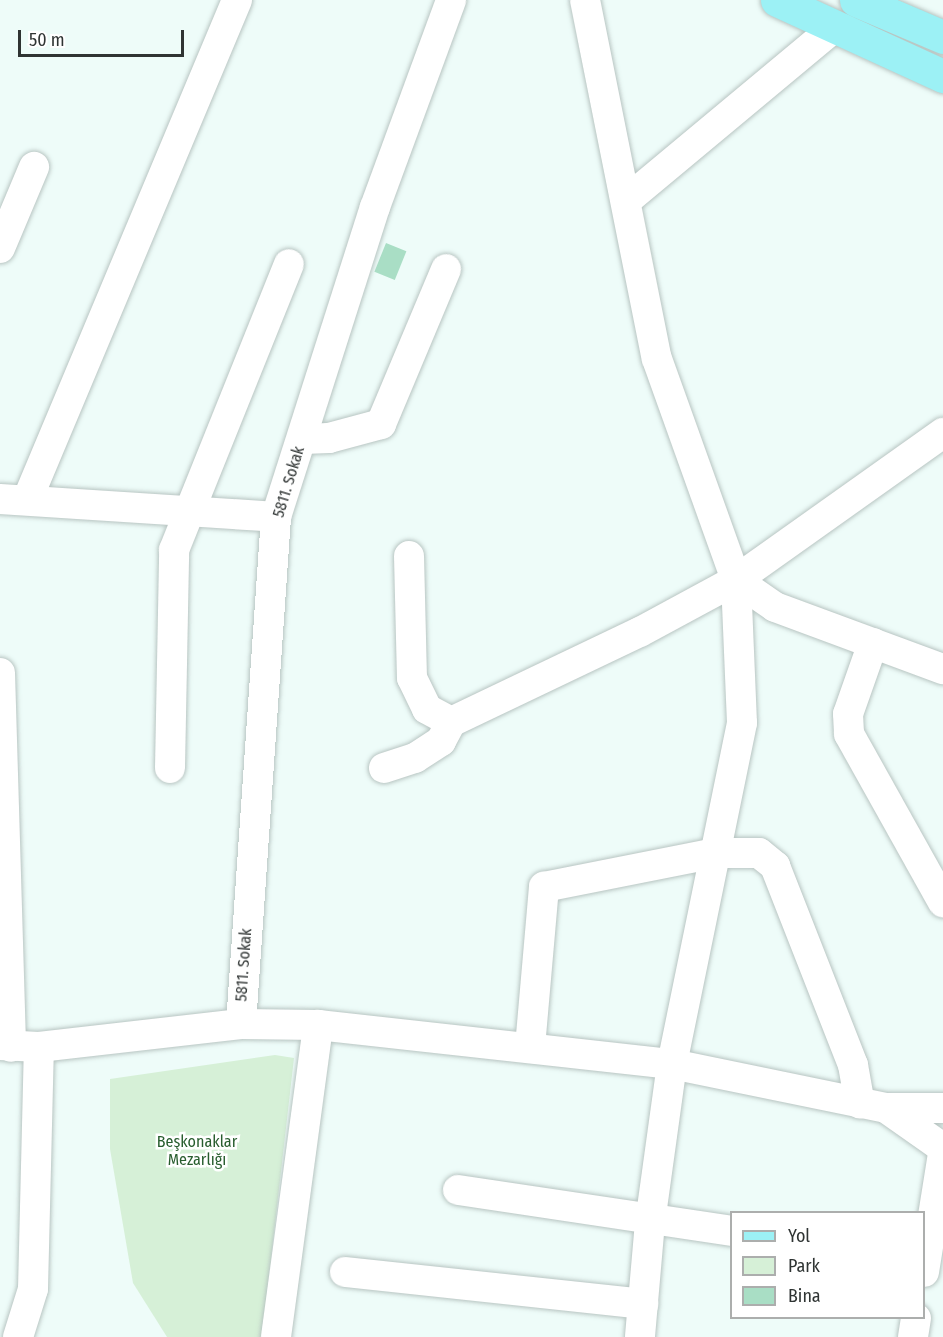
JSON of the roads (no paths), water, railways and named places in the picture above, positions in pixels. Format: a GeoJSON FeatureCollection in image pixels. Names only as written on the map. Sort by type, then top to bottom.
{"type":"FeatureCollection","features":[{"type":"Feature","properties":{"kind":"main road"},"geometry":{"type":"LineString","coordinates":[[777,0],[943,76]]}},
{"type":"Feature","properties":{"kind":"main road"},"geometry":{"type":"LineString","coordinates":[[856,0],[943,37]]}},
{"type":"Feature","properties":{"kind":"street"},"geometry":{"type":"LineString","coordinates":[[237,0],[14,499],[186,513],[276,517]]}},
{"type":"Feature","properties":{"kind":"street","name":"5811. Sokak"},"geometry":{"type":"LineString","coordinates":[[241,1024],[276,517],[303,439],[375,207],[451,0]]}},
{"type":"Feature","properties":{"kind":"street"},"geometry":{"type":"LineString","coordinates":[[585,0],[657,358],[736,580],[742,723],[672,1064],[650,1222],[640,1337]]}},
{"type":"Feature","properties":{"kind":"street"},"geometry":{"type":"LineString","coordinates":[[627,200],[835,27]]}},
{"type":"Feature","properties":{"kind":"street"},"geometry":{"type":"LineString","coordinates":[[0,248],[34,167]]}},
{"type":"Feature","properties":{"kind":"street"},"geometry":{"type":"LineString","coordinates":[[171,768],[174,550],[186,513],[289,264]]}},
{"type":"Feature","properties":{"kind":"street"},"geometry":{"type":"LineString","coordinates":[[303,439],[329,438],[381,424],[446,269]]}},
{"type":"Feature","properties":{"kind":"street"},"geometry":{"type":"LineString","coordinates":[[384,768],[415,758],[441,741],[451,722],[640,632],[736,580],[943,434]]}},
{"type":"Feature","properties":{"kind":"street"},"geometry":{"type":"LineString","coordinates":[[410,556],[412,678],[427,709],[451,722]]}},
{"type":"Feature","properties":{"kind":"street"},"geometry":{"type":"LineString","coordinates":[[736,580],[775,607],[942,668]]}},
{"type":"Feature","properties":{"kind":"street"},"geometry":{"type":"LineString","coordinates":[[873,643],[848,714],[849,734],[943,902]]}},
{"type":"Feature","properties":{"kind":"street"},"geometry":{"type":"LineString","coordinates":[[0,673],[17,1046],[33,1289],[18,1337]]}},
{"type":"Feature","properties":{"kind":"street"},"geometry":{"type":"LineString","coordinates":[[530,1047],[544,887],[716,853],[759,853],[775,866],[854,1065],[873,1106],[943,1148]]}},
{"type":"Feature","properties":{"kind":"street"},"geometry":{"type":"LineString","coordinates":[[17,1046],[241,1024],[318,1025],[672,1064],[873,1106],[943,1108]]}},
{"type":"Feature","properties":{"kind":"street"},"geometry":{"type":"LineString","coordinates":[[276,1337],[318,1025]]}},
{"type":"Feature","properties":{"kind":"street"},"geometry":{"type":"LineString","coordinates":[[925,1266],[943,1154]]}},
{"type":"Feature","properties":{"kind":"street"},"geometry":{"type":"LineString","coordinates":[[458,1190],[650,1222],[730,1231]]}},
{"type":"Feature","properties":{"kind":"street"},"geometry":{"type":"LineString","coordinates":[[345,1272],[643,1304]]}},
{"type":"Feature","properties":{"kind":"street"},"geometry":{"type":"LineString","coordinates":[[913,1337],[916,1319]]}},
{"type":"Feature","properties":{"kind":"park label","name":"Beşkonaklar Mezarlığı"},"geometry":{"type":"Point","coordinates":[197,1151]}}]}
